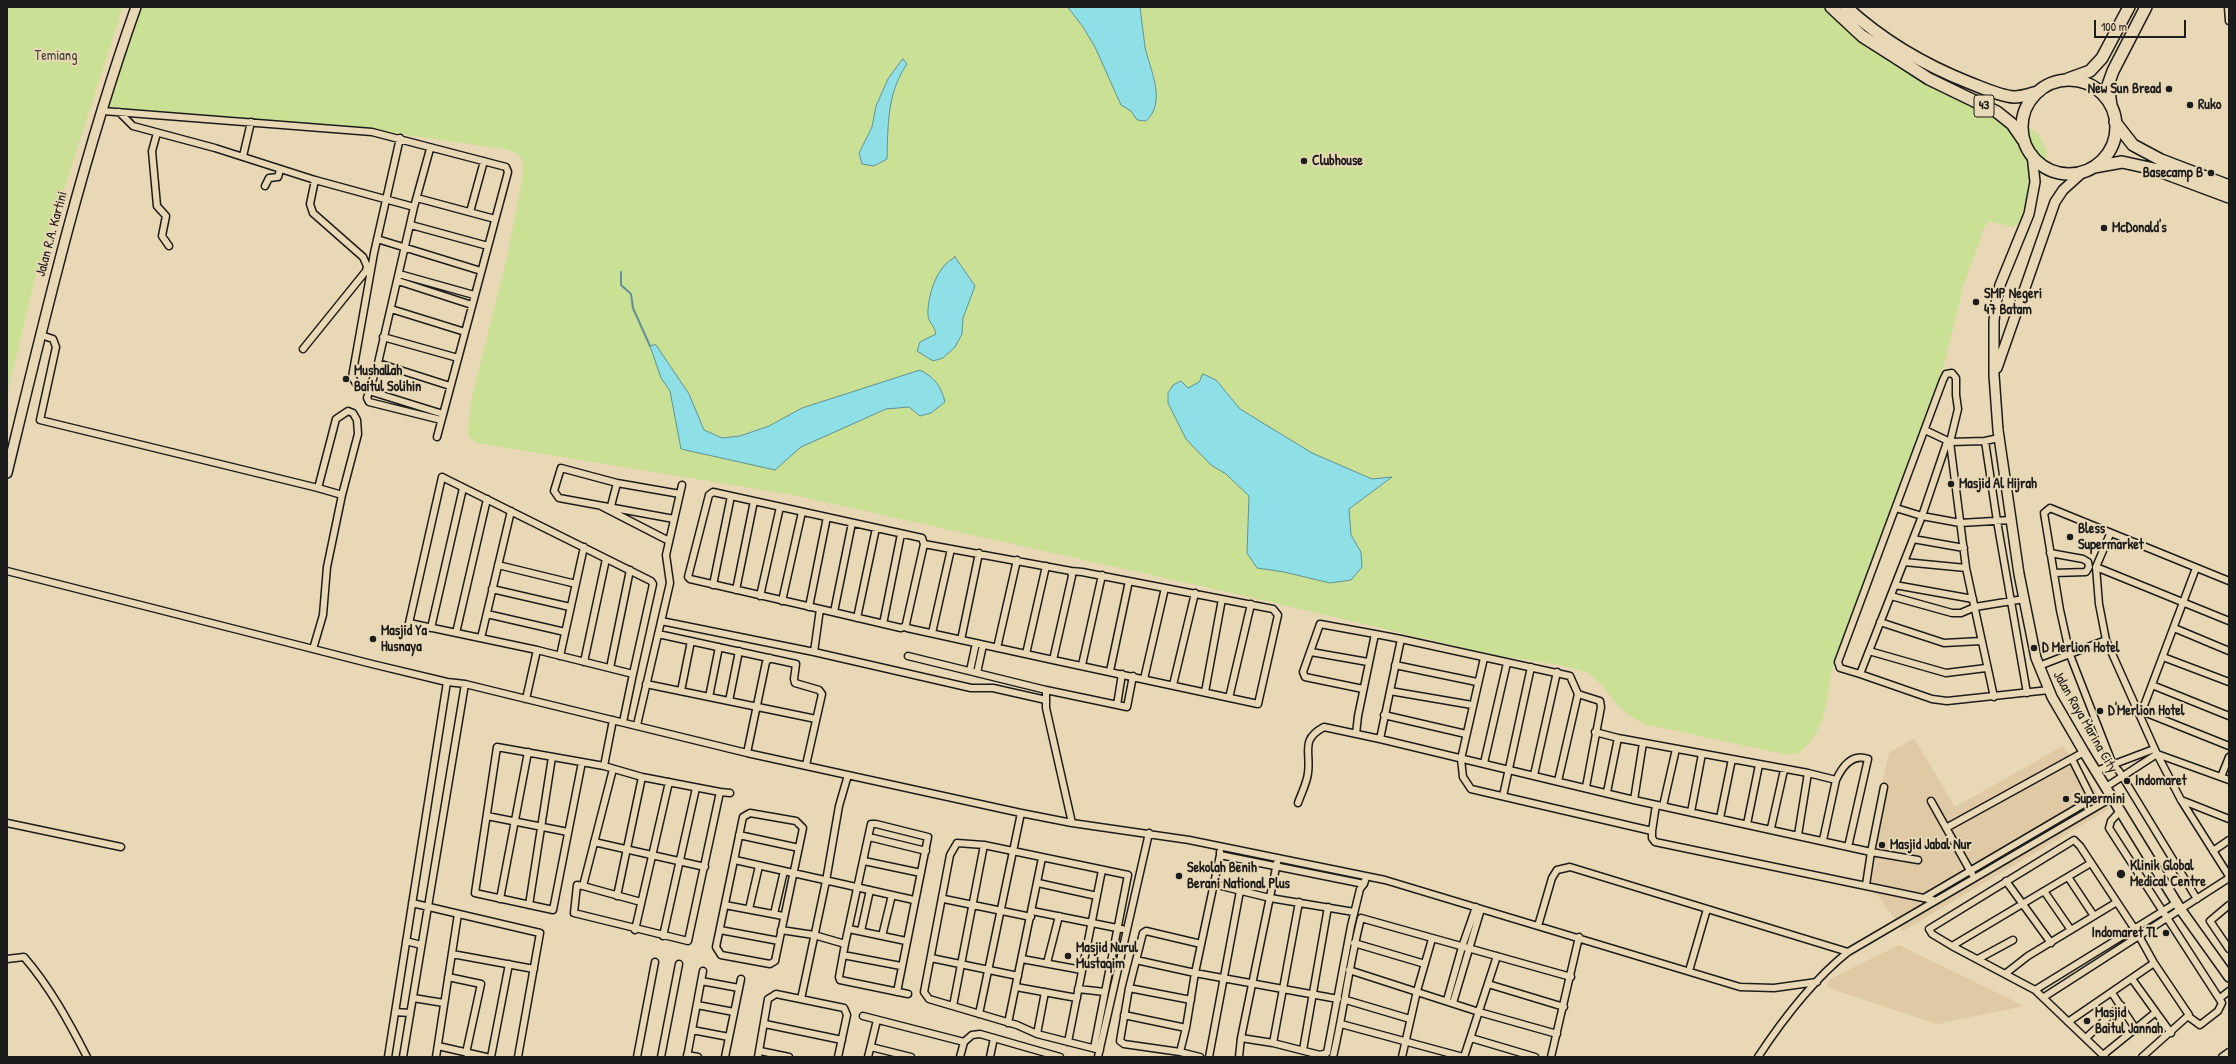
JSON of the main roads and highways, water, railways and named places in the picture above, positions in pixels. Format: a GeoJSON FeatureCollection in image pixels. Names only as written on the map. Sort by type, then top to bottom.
{"type":"FeatureCollection","features":[{"type":"Feature","properties":{"kind":"highway","name":"43"},"geometry":{"type":"LineString","coordinates":[[1831,7],[1862,36],[1895,57],[1935,82],[1997,112],[2012,124],[2029,151]]}},
{"type":"Feature","properties":{"kind":"highway","name":"43"},"geometry":{"type":"LineString","coordinates":[[1846,7],[1865,24],[1894,46],[1934,69],[1982,88],[2014,97],[2037,92]]}},
{"type":"Feature","properties":{"kind":"highway"},"geometry":{"type":"LineString","coordinates":[[2129,7],[2102,58],[2090,70],[2066,80],[2051,83],[2037,92],[2028,104],[2023,118],[2023,133],[2029,151],[2036,160],[2049,169],[2063,173],[2122,162],[2154,169],[2229,197]]}},
{"type":"Feature","properties":{"kind":"highway"},"geometry":{"type":"LineString","coordinates":[[2088,169],[2104,158],[2113,145],[2116,129],[2108,85],[2113,71],[2146,7]]}},
{"type":"Feature","properties":{"kind":"highway"},"geometry":{"type":"LineString","coordinates":[[2066,80],[2082,82],[2096,88],[2107,99],[2111,107]]}},
{"type":"Feature","properties":{"kind":"highway"},"geometry":{"type":"LineString","coordinates":[[2115,122],[2133,145],[2161,160],[2229,186]]}},
{"type":"Feature","properties":{"kind":"main road","name":"Jalan R.A. Kartini"},"geometry":{"type":"LineString","coordinates":[[7,473],[63,242],[102,111],[136,7]]}},
{"type":"Feature","properties":{"kind":"main road","name":"Jalan Raya Marina City"},"geometry":{"type":"LineString","coordinates":[[2029,151],[2035,182],[2029,214],[2000,285],[1996,303],[1994,321],[1994,375],[1999,438],[2011,520],[2024,599],[2039,666],[2049,690],[2084,752],[2121,810],[2178,906],[2229,976]]}},
{"type":"Feature","properties":{"kind":"main road","name":"Jalan Raya Marina City"},"geometry":{"type":"LineString","coordinates":[[1994,375],[2055,202],[2063,190],[2088,169]]}},
{"type":"Feature","properties":{"kind":"water"},"geometry":{"type":"Polygon","coordinates":[[[1068,7],[1140,7],[1145,47],[1153,76],[1156,95],[1152,113],[1146,121],[1137,120],[1131,111],[1121,105],[1095,47],[1083,27],[1068,7]]]}},
{"type":"Feature","properties":{"kind":"water"},"geometry":{"type":"Polygon","coordinates":[[[903,59],[907,64],[900,75],[892,98],[888,122],[887,159],[874,166],[862,164],[859,153],[872,127],[876,106],[888,79],[903,59]]]}},
{"type":"Feature","properties":{"kind":"water"},"geometry":{"type":"Polygon","coordinates":[[[955,257],[975,286],[963,318],[962,334],[955,347],[943,358],[933,361],[917,351],[920,342],[936,334],[928,317],[930,296],[934,283],[940,272],[946,264],[955,257]]]}},
{"type":"Feature","properties":{"kind":"water"},"geometry":{"type":"Polygon","coordinates":[[[656,345],[689,394],[704,430],[722,438],[740,436],[769,426],[802,408],[920,370],[930,376],[937,383],[942,391],[945,402],[931,413],[920,416],[909,407],[886,409],[801,447],[775,470],[681,449],[670,391],[661,378],[650,346],[656,345]]]}},
{"type":"Feature","properties":{"kind":"water"},"geometry":{"type":"Polygon","coordinates":[[[1203,374],[1216,380],[1240,409],[1312,453],[1372,479],[1392,477],[1349,509],[1351,535],[1361,552],[1362,567],[1351,580],[1330,583],[1284,572],[1257,568],[1247,553],[1249,496],[1226,474],[1211,465],[1186,439],[1168,403],[1168,393],[1173,385],[1181,381],[1188,388],[1199,382],[1203,374]]]}},
{"type":"Feature","properties":{"kind":"waterway"},"geometry":{"type":"LineString","coordinates":[[621,272],[621,285],[631,294],[633,308],[650,346]]}},
{"type":"Feature","properties":{"kind":"place","name":"New Sun Bread"},"geometry":{"type":"Point","coordinates":[2169,89]}},
{"type":"Feature","properties":{"kind":"place","name":"Ruko"},"geometry":{"type":"Point","coordinates":[2190,105]}},
{"type":"Feature","properties":{"kind":"place","name":"Clubhouse"},"geometry":{"type":"Point","coordinates":[1304,161]}},
{"type":"Feature","properties":{"kind":"place","name":"Basecamp B"},"geometry":{"type":"Point","coordinates":[2211,173]}},
{"type":"Feature","properties":{"kind":"place","name":"McDonald's"},"geometry":{"type":"Point","coordinates":[2104,228]}},
{"type":"Feature","properties":{"kind":"place","name":"SMP Negeri 47 Batam"},"geometry":{"type":"Point","coordinates":[1976,302]}},
{"type":"Feature","properties":{"kind":"place","name":"Mushallah Baitul Solihin"},"geometry":{"type":"Point","coordinates":[346,379]}},
{"type":"Feature","properties":{"kind":"place","name":"Masjid Al Hijrah"},"geometry":{"type":"Point","coordinates":[1951,484]}},
{"type":"Feature","properties":{"kind":"place","name":"Bless Supermarket"},"geometry":{"type":"Point","coordinates":[2070,537]}},
{"type":"Feature","properties":{"kind":"place","name":"Masjid Ya Husnaya"},"geometry":{"type":"Point","coordinates":[373,639]}},
{"type":"Feature","properties":{"kind":"place","name":"D Merlion Hotel"},"geometry":{"type":"Point","coordinates":[2034,648]}},
{"type":"Feature","properties":{"kind":"place","name":"D'Merlion Hotel"},"geometry":{"type":"Point","coordinates":[2100,711]}},
{"type":"Feature","properties":{"kind":"place","name":"Indomaret"},"geometry":{"type":"Point","coordinates":[2127,781]}},
{"type":"Feature","properties":{"kind":"place","name":"Supermini"},"geometry":{"type":"Point","coordinates":[2066,799]}},
{"type":"Feature","properties":{"kind":"place","name":"Masjid Jabal Nur"},"geometry":{"type":"Point","coordinates":[1882,845]}},
{"type":"Feature","properties":{"kind":"place","name":"Klinik Global Medical Centre"},"geometry":{"type":"Point","coordinates":[2121,874]}},
{"type":"Feature","properties":{"kind":"place","name":"Sekolah Benih Berani National Plus"},"geometry":{"type":"Point","coordinates":[1179,876]}},
{"type":"Feature","properties":{"kind":"place","name":"Indomaret TL"},"geometry":{"type":"Point","coordinates":[2166,933]}},
{"type":"Feature","properties":{"kind":"place","name":"Masjid Nurul Mustaqim"},"geometry":{"type":"Point","coordinates":[1068,956]}},
{"type":"Feature","properties":{"kind":"place","name":"Masjid Baitul Jannah"},"geometry":{"type":"Point","coordinates":[2087,1021]}},
{"type":"Feature","properties":{"kind":"park label","name":"Temiang"},"geometry":{"type":"Point","coordinates":[56,56]}}]}
